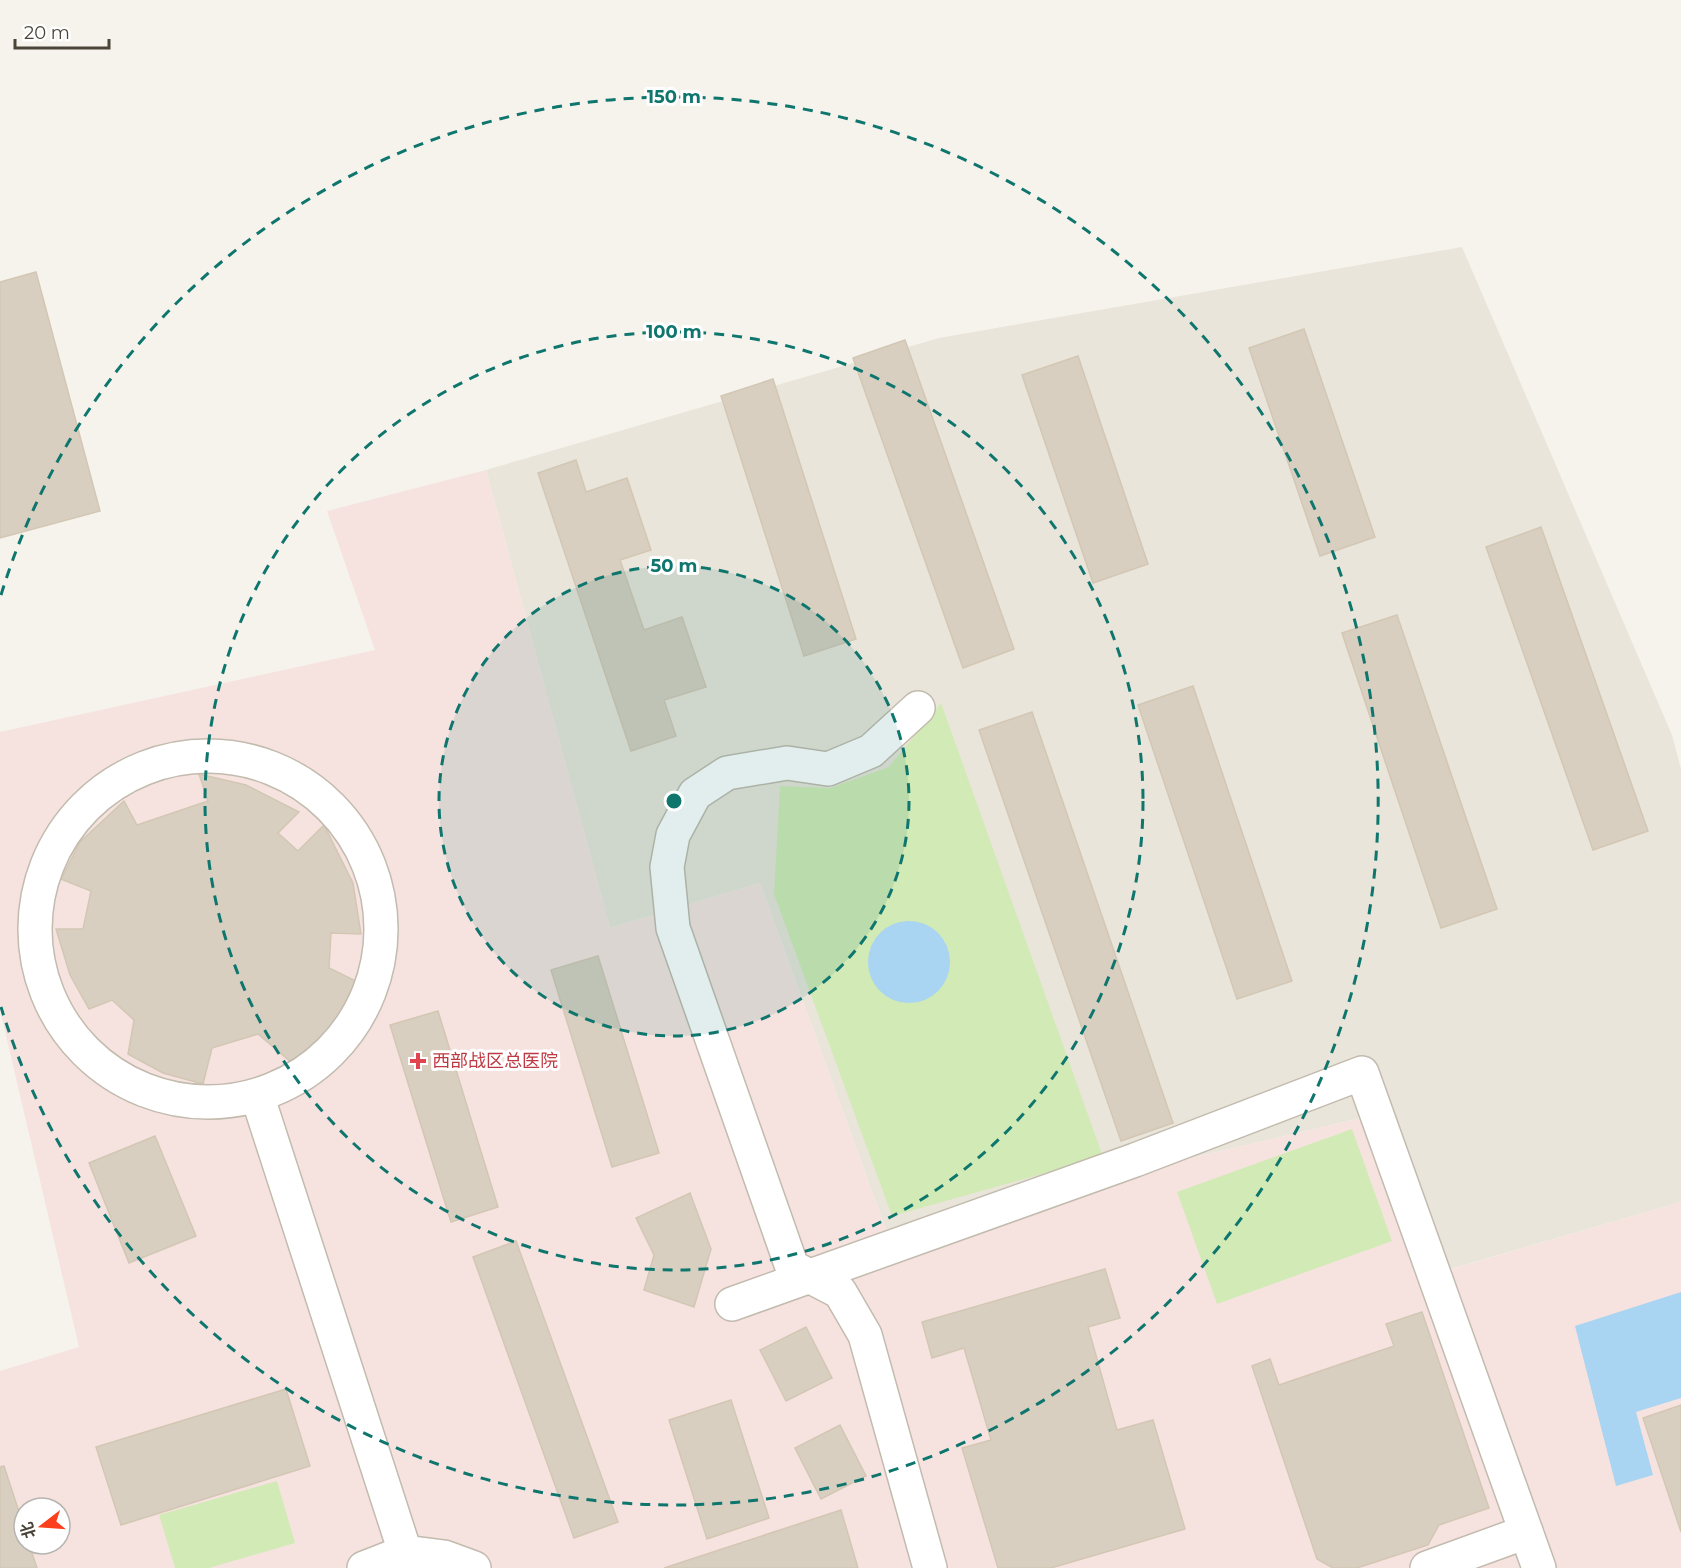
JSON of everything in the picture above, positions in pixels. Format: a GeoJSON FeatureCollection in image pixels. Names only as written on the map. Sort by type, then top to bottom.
{"type":"FeatureCollection","features":[{"type":"Feature","properties":{"kind":"lane"},"geometry":{"type":"LineString","coordinates":[[918,708],[871,752],[828,769],[787,763],[727,773],[695,794],[673,835],[667,867],[673,928],[792,1267],[840,1292],[865,1335],[930,1568]]}},
{"type":"Feature","properties":{"kind":"lane"},"geometry":{"type":"LineString","coordinates":[[181,756],[239,757],[294,777],[339,814],[370,863],[382,920],[376,978],[351,1031],[310,1072],[258,1098],[201,1105],[146,1093],[97,1064],[59,1021],[38,968],[34,911],[49,856],[81,808],[127,774],[181,756]]}},
{"type":"Feature","properties":{"kind":"lane"},"geometry":{"type":"LineString","coordinates":[[732,1304],[1135,1160],[1362,1073],[1539,1568]]}},
{"type":"Feature","properties":{"kind":"lane"},"geometry":{"type":"LineString","coordinates":[[258,1098],[405,1552]]}},
{"type":"Feature","properties":{"kind":"lane"},"geometry":{"type":"LineString","coordinates":[[1427,1568],[1526,1532]]}},
{"type":"Feature","properties":{"kind":"lane"},"geometry":{"type":"LineString","coordinates":[[364,1568],[405,1552],[444,1557],[474,1568]]}},
{"type":"Feature","properties":{"kind":"shaded area"},"geometry":{"type":"Polygon","coordinates":[[[1462,247],[1672,735],[1681,769],[1681,1202],[1447,1270],[1386,1112],[886,1230],[760,883],[610,928],[486,470],[939,338],[1462,247]]]}},
{"type":"Feature","properties":{"kind":"shaded area","name":"西部战区总医院"},"geometry":{"type":"Polygon","coordinates":[[[486,470],[610,928],[760,883],[886,1230],[1387,1112],[1448,1270],[1681,1202],[1681,1568],[0,1568],[0,1371],[79,1347],[0,1010],[0,732],[375,650],[327,511],[486,470]]]}},
{"type":"Feature","properties":{"kind":"green space"},"geometry":{"type":"Polygon","coordinates":[[[941,703],[1103,1157],[892,1216],[774,894],[780,786],[830,788],[889,767],[941,703]]]}},
{"type":"Feature","properties":{"kind":"green space"},"geometry":{"type":"Polygon","coordinates":[[[1352,1129],[1392,1241],[1217,1304],[1177,1192],[1352,1129]]]}},
{"type":"Feature","properties":{"kind":"green space"},"geometry":{"type":"Polygon","coordinates":[[[277,1481],[295,1543],[209,1568],[175,1568],[159,1515],[277,1481]]]}},
{"type":"Feature","properties":{"kind":"water"},"geometry":{"type":"Polygon","coordinates":[[[909,921],[925,924],[938,933],[947,946],[950,962],[947,978],[938,991],[925,1000],[909,1003],[893,1000],[880,991],[871,978],[868,962],[871,946],[880,933],[893,924],[909,921]]]}},
{"type":"Feature","properties":{"kind":"water"},"geometry":{"type":"Polygon","coordinates":[[[1681,1292],[1681,1398],[1636,1412],[1653,1475],[1616,1486],[1575,1326],[1681,1292]]]}},
{"type":"Feature","properties":{"kind":"building"},"geometry":{"type":"Polygon","coordinates":[[[36,272],[100,511],[0,538],[0,282],[36,272]]]}},
{"type":"Feature","properties":{"kind":"building"},"geometry":{"type":"Polygon","coordinates":[[[1304,329],[1375,537],[1320,556],[1249,348],[1304,329]]]}},
{"type":"Feature","properties":{"kind":"building"},"geometry":{"type":"Polygon","coordinates":[[[905,340],[1014,649],[963,668],[853,358],[905,340]]]}},
{"type":"Feature","properties":{"kind":"building"},"geometry":{"type":"Polygon","coordinates":[[[1078,356],[1148,564],[1093,583],[1022,375],[1078,356]]]}},
{"type":"Feature","properties":{"kind":"building"},"geometry":{"type":"Polygon","coordinates":[[[773,379],[856,639],[804,656],[721,396],[773,379]]]}},
{"type":"Feature","properties":{"kind":"building"},"geometry":{"type":"Polygon","coordinates":[[[576,460],[586,492],[627,478],[651,550],[620,560],[644,630],[682,617],[706,687],[664,700],[676,736],[631,751],[538,473],[576,460]]]}},
{"type":"Feature","properties":{"kind":"building"},"geometry":{"type":"Polygon","coordinates":[[[1541,527],[1648,831],[1593,850],[1486,547],[1541,527]]]}},
{"type":"Feature","properties":{"kind":"building"},"geometry":{"type":"Polygon","coordinates":[[[1397,615],[1497,909],[1441,928],[1342,633],[1397,615]]]}},
{"type":"Feature","properties":{"kind":"building"},"geometry":{"type":"Polygon","coordinates":[[[1193,686],[1292,981],[1237,999],[1138,705],[1193,686]]]}},
{"type":"Feature","properties":{"kind":"building"},"geometry":{"type":"Polygon","coordinates":[[[1032,712],[1173,1123],[1121,1141],[979,730],[1032,712]]]}},
{"type":"Feature","properties":{"kind":"building"},"geometry":{"type":"Polygon","coordinates":[[[199,774],[246,785],[299,812],[278,833],[298,851],[324,825],[353,883],[361,934],[331,933],[329,968],[356,981],[336,1032],[291,1062],[258,1034],[212,1048],[203,1084],[163,1073],[128,1054],[134,1020],[112,1000],[89,1009],[70,975],[56,929],[83,929],[91,891],[61,879],[80,842],[124,801],[137,825],[208,801],[199,774]]]}},
{"type":"Feature","properties":{"kind":"building"},"geometry":{"type":"Polygon","coordinates":[[[598,956],[659,1153],[612,1167],[551,970],[598,956]]]}},
{"type":"Feature","properties":{"kind":"building"},"geometry":{"type":"Polygon","coordinates":[[[438,1011],[498,1207],[451,1222],[390,1025],[438,1011]]]}},
{"type":"Feature","properties":{"kind":"building"},"geometry":{"type":"Polygon","coordinates":[[[155,1136],[196,1236],[129,1263],[89,1163],[155,1136]]]}},
{"type":"Feature","properties":{"kind":"building"},"geometry":{"type":"Polygon","coordinates":[[[690,1193],[711,1249],[694,1307],[644,1290],[654,1255],[636,1218],[690,1193]]]}},
{"type":"Feature","properties":{"kind":"building"},"geometry":{"type":"Polygon","coordinates":[[[516,1241],[618,1522],[574,1538],[473,1257],[516,1241]]]}},
{"type":"Feature","properties":{"kind":"building"},"geometry":{"type":"Polygon","coordinates":[[[1105,1269],[1120,1318],[1088,1327],[1117,1430],[1153,1420],[1185,1529],[1051,1568],[998,1568],[962,1448],[991,1440],[964,1348],[932,1358],[922,1322],[1105,1269]]]}},
{"type":"Feature","properties":{"kind":"building"},"geometry":{"type":"Polygon","coordinates":[[[1422,1312],[1489,1508],[1439,1525],[1428,1545],[1357,1568],[1333,1568],[1317,1559],[1252,1366],[1270,1359],[1279,1385],[1394,1346],[1386,1324],[1422,1312]]]}},
{"type":"Feature","properties":{"kind":"building"},"geometry":{"type":"Polygon","coordinates":[[[806,1327],[832,1378],[786,1401],[760,1350],[806,1327]]]}},
{"type":"Feature","properties":{"kind":"building"},"geometry":{"type":"Polygon","coordinates":[[[286,1389],[310,1466],[121,1525],[96,1447],[286,1389]]]}},
{"type":"Feature","properties":{"kind":"building"},"geometry":{"type":"Polygon","coordinates":[[[731,1400],[769,1518],[707,1539],[669,1420],[731,1400]]]}},
{"type":"Feature","properties":{"kind":"building"},"geometry":{"type":"Polygon","coordinates":[[[1681,1405],[1681,1532],[1643,1418],[1681,1405]]]}},
{"type":"Feature","properties":{"kind":"building"},"geometry":{"type":"Polygon","coordinates":[[[840,1425],[866,1476],[821,1499],[795,1448],[840,1425]]]}},
{"type":"Feature","properties":{"kind":"building"},"geometry":{"type":"Polygon","coordinates":[[[4,1466],[14,1496],[12,1496],[12,1556],[33,1556],[37,1568],[0,1568],[0,1467],[4,1466]]]}},
{"type":"Feature","properties":{"kind":"building"},"geometry":{"type":"Polygon","coordinates":[[[841,1510],[858,1568],[664,1568],[841,1510]]]}},
{"type":"Feature","properties":{"kind":"place","name":"西部战区总医院"},"geometry":{"type":"Point","coordinates":[418,1061]}}]}
